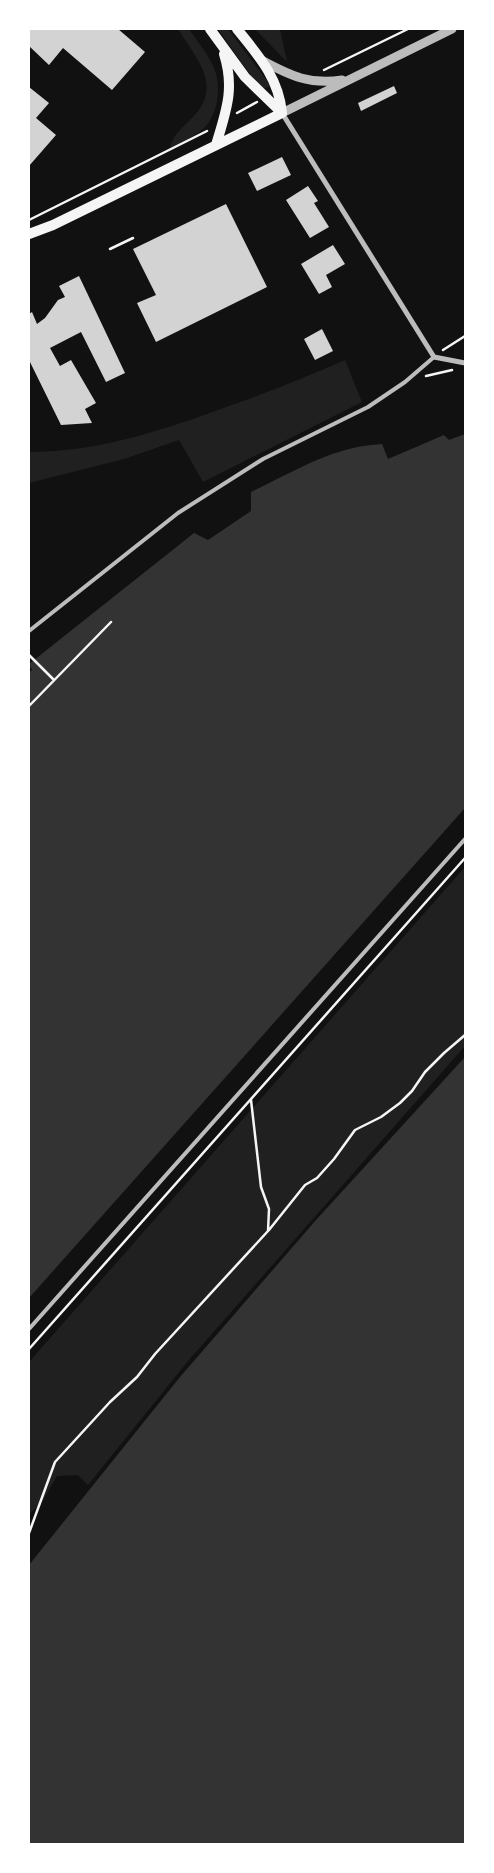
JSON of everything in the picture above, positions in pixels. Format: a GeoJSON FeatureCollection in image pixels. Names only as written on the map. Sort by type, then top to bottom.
{"type":"FeatureCollection","features":[{"type":"Feature","properties":{"kind":"main road"},"geometry":{"type":"LineString","coordinates":[[210,29],[256,90],[282,113]]}},
{"type":"Feature","properties":{"kind":"main road"},"geometry":{"type":"LineString","coordinates":[[237,29],[263,61],[279,93],[282,113]]}},
{"type":"Feature","properties":{"kind":"main road"},"geometry":{"type":"LineString","coordinates":[[216,145],[230,89],[229,69],[222,46]]}},
{"type":"Feature","properties":{"kind":"main road"},"geometry":{"type":"LineString","coordinates":[[29,234],[53,225],[282,113]]}},
{"type":"Feature","properties":{"kind":"main road"},"geometry":{"type":"LineString","coordinates":[[29,241],[45,233],[53,225]]}},
{"type":"Feature","properties":{"kind":"street"},"geometry":{"type":"LineString","coordinates":[[452,29],[282,113],[434,356],[465,363]]}},
{"type":"Feature","properties":{"kind":"street"},"geometry":{"type":"LineString","coordinates":[[263,61],[287,73],[314,82],[352,78]]}},
{"type":"Feature","properties":{"kind":"lane"},"geometry":{"type":"LineString","coordinates":[[29,631],[155,530],[221,484],[263,459],[356,414],[405,382],[434,356]]}},
{"type":"Feature","properties":{"kind":"lane"},"geometry":{"type":"LineString","coordinates":[[29,1329],[465,839]]}},
{"type":"Feature","properties":{"kind":"path"},"geometry":{"type":"LineString","coordinates":[[320,72],[408,29]]}},
{"type":"Feature","properties":{"kind":"path"},"geometry":{"type":"LineString","coordinates":[[236,113],[253,104]]}},
{"type":"Feature","properties":{"kind":"path"},"geometry":{"type":"LineString","coordinates":[[29,220],[206,132]]}},
{"type":"Feature","properties":{"kind":"path"},"geometry":{"type":"LineString","coordinates":[[110,249],[133,238]]}},
{"type":"Feature","properties":{"kind":"path"},"geometry":{"type":"LineString","coordinates":[[434,356],[465,336]]}},
{"type":"Feature","properties":{"kind":"path"},"geometry":{"type":"LineString","coordinates":[[405,382],[457,369]]}},
{"type":"Feature","properties":{"kind":"path"},"geometry":{"type":"LineString","coordinates":[[29,706],[111,622]]}},
{"type":"Feature","properties":{"kind":"path"},"geometry":{"type":"LineString","coordinates":[[29,655],[54,680]]}},
{"type":"Feature","properties":{"kind":"path"},"geometry":{"type":"LineString","coordinates":[[29,1349],[465,858]]}},
{"type":"Feature","properties":{"kind":"path"},"geometry":{"type":"LineString","coordinates":[[29,1533],[55,1462],[110,1402],[137,1377],[155,1354],[268,1231],[305,1185],[317,1178],[334,1159],[355,1130],[400,1103],[412,1091],[425,1072],[465,1035]]}},
{"type":"Feature","properties":{"kind":"path"},"geometry":{"type":"LineString","coordinates":[[251,1100],[261,1187],[270,1209],[268,1231]]}},
{"type":"Feature","properties":{"kind":"shaded area"},"geometry":{"type":"Polygon","coordinates":[[[178,29],[189,29],[206,53],[214,68],[218,92],[212,117],[203,129],[170,149],[177,133],[200,109],[207,86],[200,63],[178,29]]]}},
{"type":"Feature","properties":{"kind":"shaded area"},"geometry":{"type":"Polygon","coordinates":[[[218,29],[228,29],[271,86],[261,90],[218,29]]]}},
{"type":"Feature","properties":{"kind":"shaded area"},"geometry":{"type":"Polygon","coordinates":[[[255,29],[280,29],[287,62],[255,29]]]}},
{"type":"Feature","properties":{"kind":"shaded area"},"geometry":{"type":"Polygon","coordinates":[[[345,360],[362,402],[203,482],[179,440],[124,459],[29,483],[29,452],[55,451],[105,444],[155,431],[205,415],[345,360]]]}},
{"type":"Feature","properties":{"kind":"shaded area"},"geometry":{"type":"Polygon","coordinates":[[[465,434],[465,808],[29,1298],[29,673],[32,670],[29,664],[194,533],[208,540],[251,511],[251,492],[314,461],[347,450],[382,444],[388,459],[444,435],[449,440],[465,434]]]}},
{"type":"Feature","properties":{"kind":"shaded area"},"geometry":{"type":"Polygon","coordinates":[[[465,867],[465,1046],[188,1361],[88,1485],[78,1475],[57,1476],[43,1500],[29,1515],[29,1362],[465,867]]]}},
{"type":"Feature","properties":{"kind":"shaded area"},"geometry":{"type":"Polygon","coordinates":[[[465,1057],[465,1844],[29,1844],[29,1565],[180,1377],[316,1220],[465,1057]]]}},
{"type":"Feature","properties":{"kind":"building"},"geometry":{"type":"Polygon","coordinates":[[[29,29],[118,29],[145,52],[112,90],[63,48],[49,65],[29,46],[29,29]]]}},
{"type":"Feature","properties":{"kind":"building"},"geometry":{"type":"Polygon","coordinates":[[[394,86],[397,93],[361,111],[358,103],[394,86]]]}},
{"type":"Feature","properties":{"kind":"building"},"geometry":{"type":"Polygon","coordinates":[[[29,87],[49,103],[36,118],[56,135],[29,166],[29,87]]]}},
{"type":"Feature","properties":{"kind":"building"},"geometry":{"type":"Polygon","coordinates":[[[282,157],[291,175],[257,191],[248,173],[282,157]]]}},
{"type":"Feature","properties":{"kind":"building"},"geometry":{"type":"Polygon","coordinates":[[[308,186],[318,201],[314,203],[329,227],[310,238],[286,200],[308,186]]]}},
{"type":"Feature","properties":{"kind":"building"},"geometry":{"type":"Polygon","coordinates":[[[226,204],[267,287],[156,342],[137,303],[156,295],[133,249],[226,204]]]}},
{"type":"Feature","properties":{"kind":"building"},"geometry":{"type":"Polygon","coordinates":[[[333,245],[345,264],[326,275],[332,287],[319,294],[301,264],[333,245]]]}},
{"type":"Feature","properties":{"kind":"building"},"geometry":{"type":"Polygon","coordinates":[[[79,276],[125,373],[106,382],[81,332],[50,348],[60,366],[71,360],[96,403],[85,409],[92,423],[61,425],[29,360],[29,314],[32,312],[37,324],[45,318],[58,300],[65,297],[59,286],[79,276]]]}},
{"type":"Feature","properties":{"kind":"building"},"geometry":{"type":"Polygon","coordinates":[[[322,329],[333,351],[315,360],[304,339],[322,329]]]}}]}
